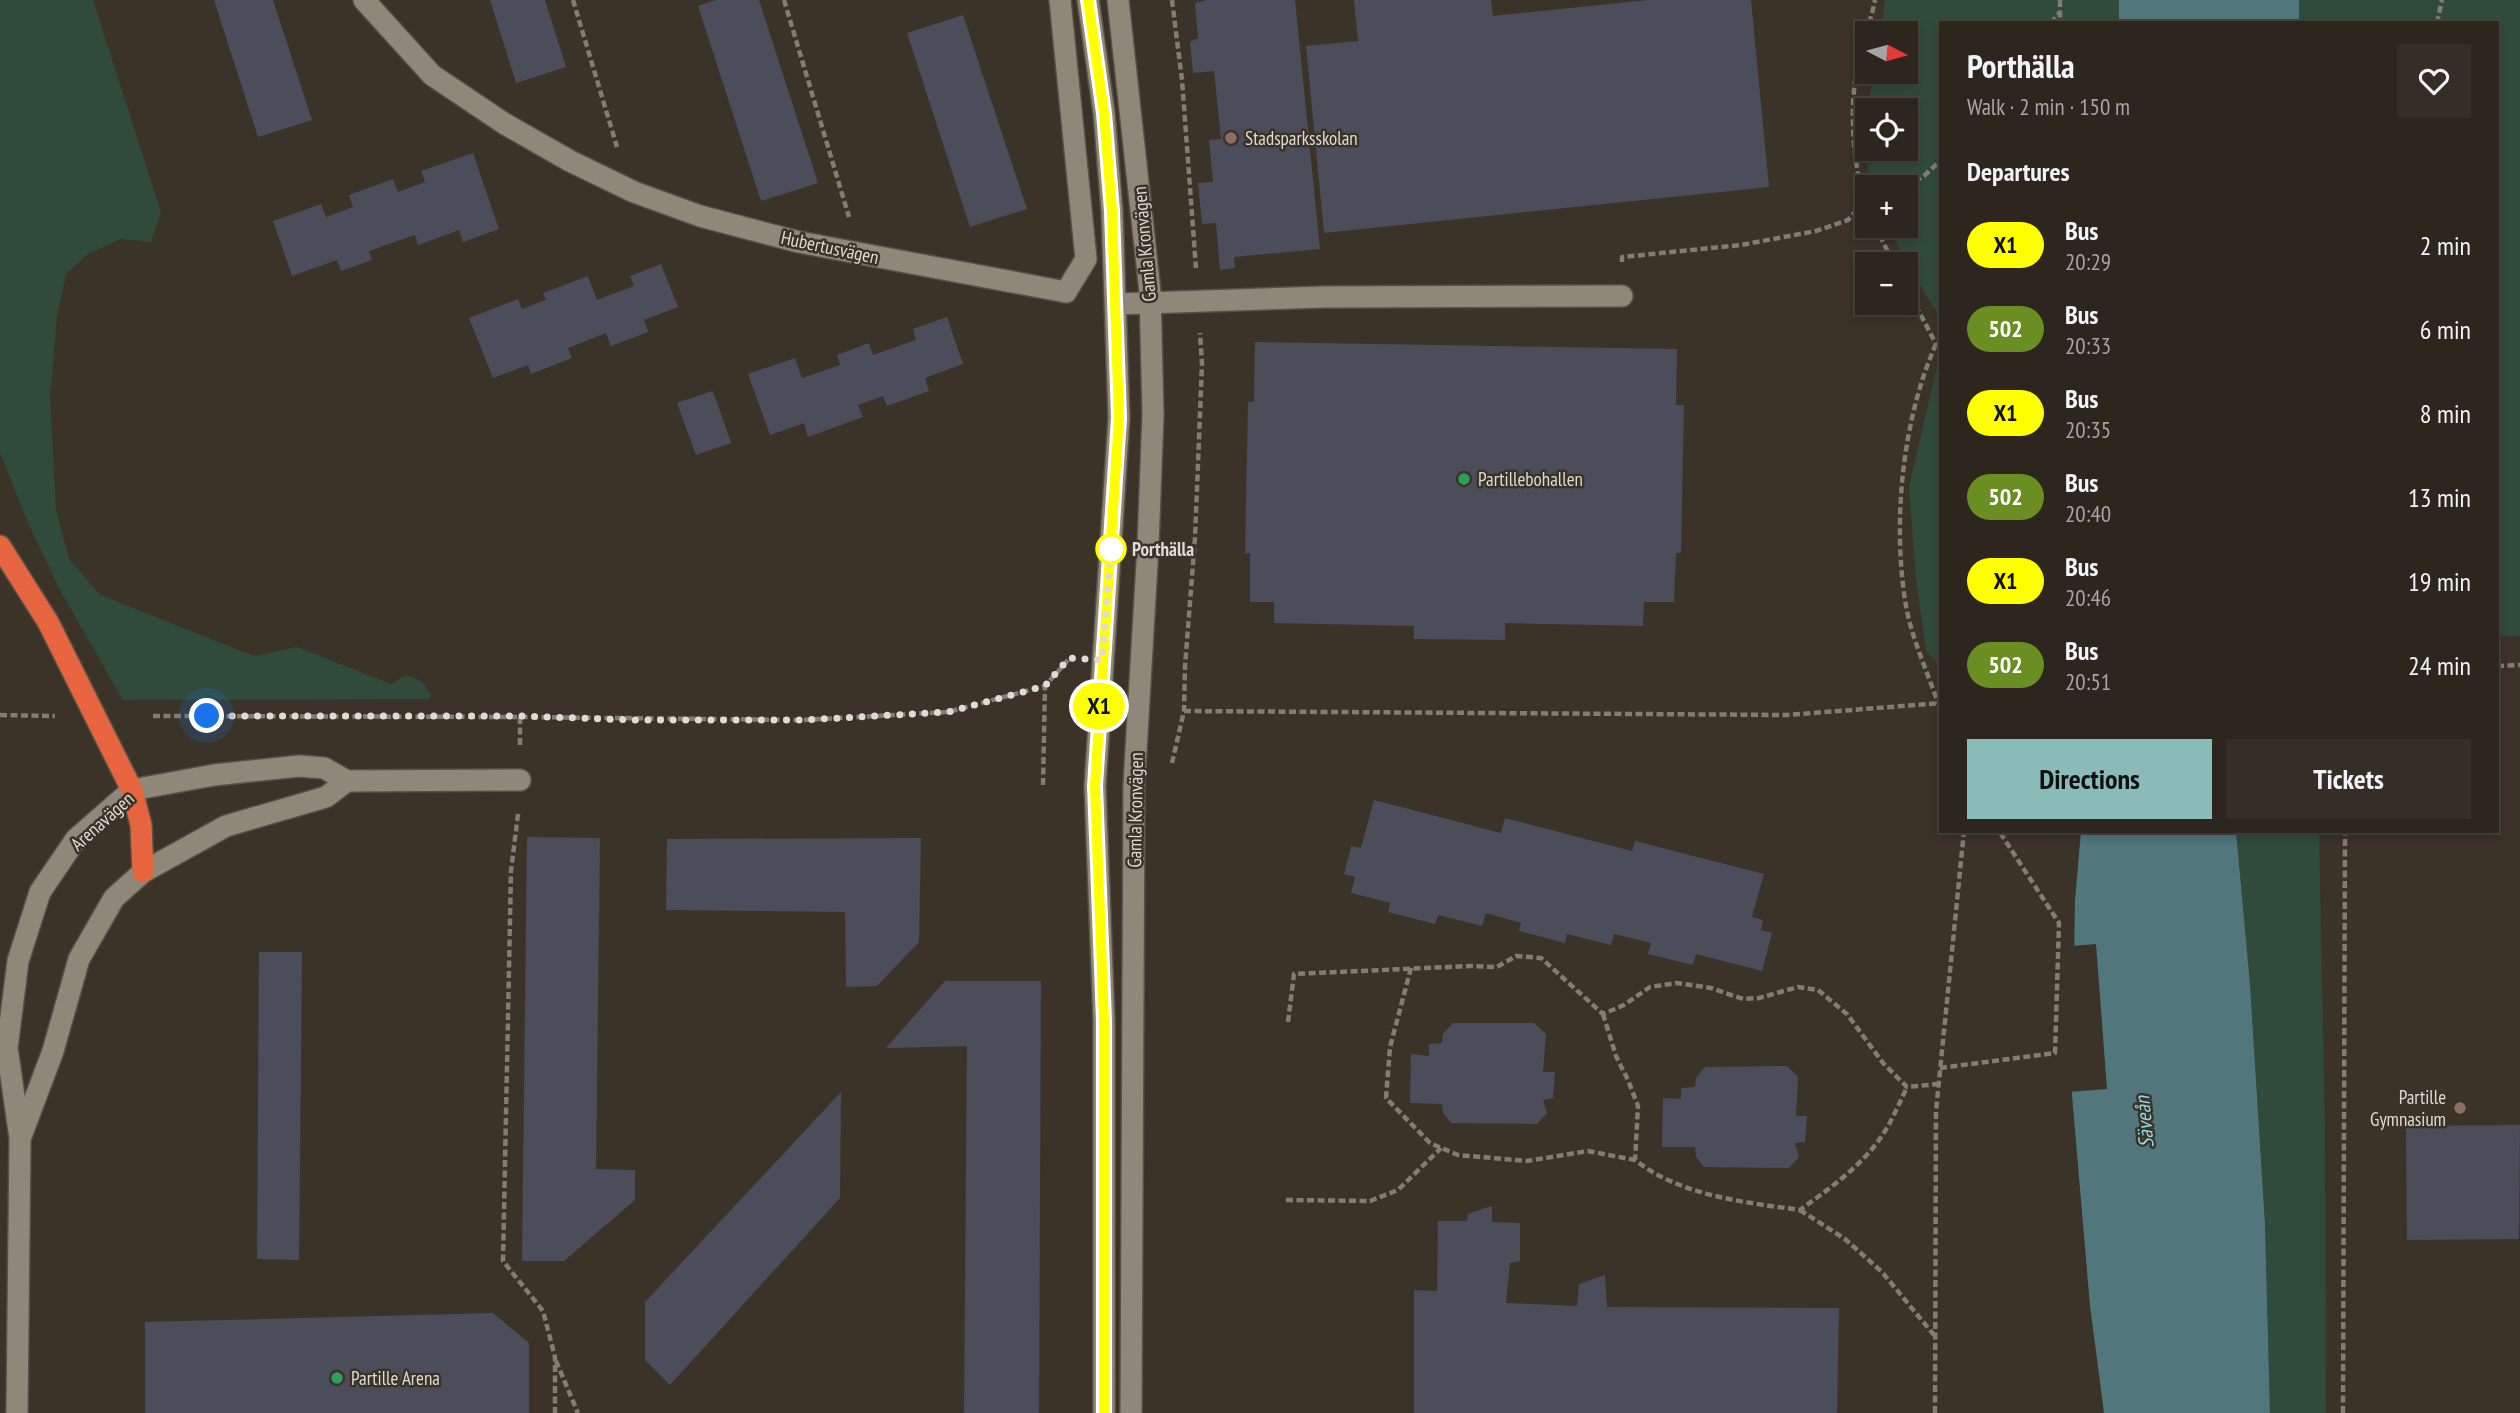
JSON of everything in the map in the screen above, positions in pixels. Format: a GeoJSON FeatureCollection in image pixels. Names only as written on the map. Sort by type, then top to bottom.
{"type":"FeatureCollection","features":[{"type":"Feature","properties":{"kind":"highway"},"geometry":{"type":"LineString","coordinates":[[0,546],[48,622],[132,790],[141,825],[143,872]]}},
{"type":"Feature","properties":{"kind":"street","name":"Hubertusvägen"},"geometry":{"type":"LineString","coordinates":[[364,0],[432,75],[505,124],[634,192],[700,216],[799,242],[1066,292],[1087,259],[1060,0]]}},
{"type":"Feature","properties":{"kind":"street","name":"Gamla Kronvägen"},"geometry":{"type":"LineString","coordinates":[[1088,0],[1104,113],[1112,211],[1119,418],[1095,786],[1104,1021],[1104,1413]]}},
{"type":"Feature","properties":{"kind":"street","name":"Gamla Kronvägen"},"geometry":{"type":"LineString","coordinates":[[1118,0],[1150,304],[1153,414],[1134,785],[1131,1413]]}},
{"type":"Feature","properties":{"kind":"street"},"geometry":{"type":"LineString","coordinates":[[1116,304],[1324,297],[1622,296]]}},
{"type":"Feature","properties":{"kind":"street","name":"Arenavägen"},"geometry":{"type":"LineString","coordinates":[[17,1413],[20,1138],[7,1048],[18,961],[40,892],[76,839],[132,790],[214,775],[299,766],[324,768],[347,780],[520,780]]}},
{"type":"Feature","properties":{"kind":"street","name":"Arenavägen"},"geometry":{"type":"LineString","coordinates":[[20,1138],[53,1051],[79,959],[114,898],[143,872],[226,827],[326,797],[347,780]]}},
{"type":"Feature","properties":{"kind":"path"},"geometry":{"type":"LineString","coordinates":[[572,0],[619,154],[610,181]]}},
{"type":"Feature","properties":{"kind":"path"},"geometry":{"type":"LineString","coordinates":[[784,0],[859,253]]}},
{"type":"Feature","properties":{"kind":"path"},"geometry":{"type":"LineString","coordinates":[[1171,0],[1182,80],[1202,364],[1184,711],[1787,715],[1939,703],[1906,607],[1902,548],[1902,481],[1907,441],[1926,366],[1936,344]]}},
{"type":"Feature","properties":{"kind":"path"},"geometry":{"type":"LineString","coordinates":[[1857,175],[1853,112],[1856,73],[1875,0]]}},
{"type":"Feature","properties":{"kind":"path"},"geometry":{"type":"LineString","coordinates":[[2060,0],[2060,21]]}},
{"type":"Feature","properties":{"kind":"path"},"geometry":{"type":"LineString","coordinates":[[2437,21],[2442,0]]}},
{"type":"Feature","properties":{"kind":"path"},"geometry":{"type":"LineString","coordinates":[[2052,21],[2060,11]]}},
{"type":"Feature","properties":{"kind":"path"},"geometry":{"type":"LineString","coordinates":[[1918,179],[1939,162]]}},
{"type":"Feature","properties":{"kind":"path"},"geometry":{"type":"LineString","coordinates":[[1622,296],[1622,257],[1741,245],[1816,231],[1848,220],[1855,212]]}},
{"type":"Feature","properties":{"kind":"path"},"geometry":{"type":"LineString","coordinates":[[1918,310],[1939,347]]}},
{"type":"Feature","properties":{"kind":"path"},"geometry":{"type":"LineString","coordinates":[[153,716],[520,716],[634,720],[803,720],[948,712],[1045,686],[1069,658],[1102,660]]}},
{"type":"Feature","properties":{"kind":"path"},"geometry":{"type":"LineString","coordinates":[[2499,666],[2520,665]]}},
{"type":"Feature","properties":{"kind":"path"},"geometry":{"type":"LineString","coordinates":[[1043,785],[1045,686]]}},
{"type":"Feature","properties":{"kind":"path"},"geometry":{"type":"LineString","coordinates":[[0,715],[55,716]]}},
{"type":"Feature","properties":{"kind":"path"},"geometry":{"type":"LineString","coordinates":[[518,813],[511,871],[503,1261],[543,1311],[555,1357],[578,1413]]}},
{"type":"Feature","properties":{"kind":"path"},"geometry":{"type":"LineString","coordinates":[[1935,1413],[1936,1111],[1964,833]]}},
{"type":"Feature","properties":{"kind":"path"},"geometry":{"type":"LineString","coordinates":[[1940,1068],[2055,1054],[2059,923],[2000,833]]}},
{"type":"Feature","properties":{"kind":"path"},"geometry":{"type":"LineString","coordinates":[[2343,1413],[2345,833]]}},
{"type":"Feature","properties":{"kind":"path"},"geometry":{"type":"LineString","coordinates":[[1288,1022],[1294,974],[1470,965],[1497,967],[1516,957],[1541,958],[1603,1014],[1616,1056],[1638,1106],[1635,1160]]}},
{"type":"Feature","properties":{"kind":"path"},"geometry":{"type":"LineString","coordinates":[[1411,968],[1390,1047],[1386,1098],[1430,1143],[1458,1155],[1527,1161],[1588,1151],[1635,1160],[1650,1172],[1702,1194],[1800,1210],[1845,1239],[1882,1272],[1935,1336]]}},
{"type":"Feature","properties":{"kind":"path"},"geometry":{"type":"LineString","coordinates":[[1603,1014],[1624,1005],[1650,987],[1677,983],[1711,988],[1743,999],[1759,998],[1798,987],[1818,990],[1847,1014],[1883,1063],[1907,1087]]}},
{"type":"Feature","properties":{"kind":"path"},"geometry":{"type":"LineString","coordinates":[[1907,1087],[1938,1084]]}},
{"type":"Feature","properties":{"kind":"path"},"geometry":{"type":"LineString","coordinates":[[1800,1210],[1830,1188],[1863,1158],[1884,1133],[1907,1087]]}},
{"type":"Feature","properties":{"kind":"path"},"geometry":{"type":"LineString","coordinates":[[1286,1200],[1370,1201],[1398,1190],[1441,1148]]}},
{"type":"Feature","properties":{"kind":"path"},"geometry":{"type":"LineString","coordinates":[[555,1357],[555,1413]]}},
{"type":"Feature","properties":{"kind":"green space"},"geometry":{"type":"Polygon","coordinates":[[[0,0],[93,0],[161,212],[151,242],[121,239],[88,254],[66,274],[57,316],[50,398],[56,510],[69,559],[100,595],[254,656],[297,647],[391,684],[406,675],[421,681],[431,693],[429,699],[123,700],[60,590],[29,525],[0,453],[0,0]]]}},
{"type":"Feature","properties":{"kind":"green space"},"geometry":{"type":"Polygon","coordinates":[[[1885,0],[2119,0],[2119,21],[1939,21],[1939,316],[1918,282],[1918,252],[1901,252],[1895,238],[1918,238],[1918,175],[1869,175],[1867,161],[1918,161],[1918,98],[1869,98],[1872,84],[1918,84],[1918,21],[1882,21],[1885,0]]]}},
{"type":"Feature","properties":{"kind":"green space"},"geometry":{"type":"Polygon","coordinates":[[[2299,0],[2520,0],[2520,636],[2499,636],[2499,21],[2299,21],[2299,0]]]}},
{"type":"Feature","properties":{"kind":"green space"},"geometry":{"type":"Polygon","coordinates":[[[1939,363],[1939,666],[1926,650],[1916,579],[1909,486],[1939,363]]]}},
{"type":"Feature","properties":{"kind":"green space"},"geometry":{"type":"Polygon","coordinates":[[[2236,833],[2319,833],[2325,1131],[2326,1413],[2270,1413],[2265,1224],[2250,984],[2236,833]]]}},
{"type":"Feature","properties":{"kind":"water"},"geometry":{"type":"Polygon","coordinates":[[[2119,0],[2299,0],[2299,21],[2119,21],[2119,0]]]}},
{"type":"Feature","properties":{"kind":"water","name":"Säveån"},"geometry":{"type":"Polygon","coordinates":[[[2081,833],[2236,833],[2250,984],[2265,1224],[2270,1413],[2104,1413],[2090,1306],[2072,1095],[2075,900],[2081,833]]]}},
{"type":"Feature","properties":{"kind":"pier"},"geometry":{"type":"Polygon","coordinates":[[[2096,944],[2107,1089],[2068,1092],[2071,946],[2096,944]]]}},
{"type":"Feature","properties":{"kind":"building"},"geometry":{"type":"Polygon","coordinates":[[[214,0],[273,0],[312,120],[258,137],[214,0]]]}},
{"type":"Feature","properties":{"kind":"building"},"geometry":{"type":"Polygon","coordinates":[[[490,0],[545,0],[566,67],[516,83],[490,0]]]}},
{"type":"Feature","properties":{"kind":"building"},"geometry":{"type":"Polygon","coordinates":[[[716,0],[759,0],[818,183],[761,201],[698,6],[716,0]]]}},
{"type":"Feature","properties":{"kind":"building"},"geometry":{"type":"Polygon","coordinates":[[[1206,0],[1295,0],[1320,249],[1234,257],[1235,268],[1220,270],[1216,223],[1202,224],[1198,183],[1213,182],[1209,140],[1221,139],[1214,71],[1193,73],[1190,42],[1198,38],[1195,3],[1206,0]]]}},
{"type":"Feature","properties":{"kind":"building"},"geometry":{"type":"Polygon","coordinates":[[[1354,0],[1491,0],[1493,16],[1648,0],[1751,0],[1769,187],[1324,233],[1306,46],[1358,41],[1354,0]]]}},
{"type":"Feature","properties":{"kind":"building"},"geometry":{"type":"Polygon","coordinates":[[[963,15],[1027,209],[970,227],[907,33],[963,15]]]}},
{"type":"Feature","properties":{"kind":"building"},"geometry":{"type":"Polygon","coordinates":[[[473,153],[499,229],[463,242],[459,230],[418,245],[415,235],[369,251],[372,260],[341,271],[337,260],[292,276],[273,221],[321,204],[326,217],[353,207],[349,195],[393,179],[398,192],[425,182],[421,171],[473,153]]]}},
{"type":"Feature","properties":{"kind":"building"},"geometry":{"type":"Polygon","coordinates":[[[661,264],[678,307],[644,320],[648,332],[611,346],[606,333],[568,348],[572,358],[531,374],[528,365],[493,378],[469,318],[518,299],[522,309],[546,300],[543,293],[588,276],[597,300],[634,286],[630,276],[661,264]]]}},
{"type":"Feature","properties":{"kind":"building"},"geometry":{"type":"Polygon","coordinates":[[[947,317],[963,364],[925,378],[929,391],[887,406],[883,396],[858,405],[863,417],[808,437],[804,423],[770,435],[748,374],[795,358],[802,378],[840,365],[837,355],[869,343],[873,355],[916,340],[913,329],[947,317]]]}},
{"type":"Feature","properties":{"kind":"building","name":"Partillebohallen"},"geometry":{"type":"Polygon","coordinates":[[[1255,342],[1677,349],[1676,405],[1684,405],[1681,553],[1676,553],[1674,602],[1644,602],[1643,626],[1505,623],[1505,640],[1414,639],[1414,626],[1274,623],[1274,602],[1250,602],[1250,553],[1245,553],[1248,402],[1254,402],[1255,342]]]}},
{"type":"Feature","properties":{"kind":"building"},"geometry":{"type":"Polygon","coordinates":[[[713,391],[731,443],[696,455],[677,403],[713,391]]]}},
{"type":"Feature","properties":{"kind":"building"},"geometry":{"type":"Polygon","coordinates":[[[1374,800],[1501,833],[1505,818],[1632,851],[1635,841],[1764,874],[1752,917],[1763,920],[1761,930],[1772,933],[1762,971],[1696,954],[1693,965],[1648,954],[1651,943],[1614,934],[1611,945],[1567,934],[1565,943],[1519,931],[1521,923],[1486,913],[1482,926],[1438,915],[1435,924],[1388,912],[1390,903],[1351,893],[1355,877],[1344,874],[1351,846],[1361,848],[1374,800]]]}},
{"type":"Feature","properties":{"kind":"building"},"geometry":{"type":"Polygon","coordinates":[[[527,837],[600,838],[596,1169],[635,1170],[635,1200],[564,1261],[522,1261],[527,837]]]}},
{"type":"Feature","properties":{"kind":"building"},"geometry":{"type":"Polygon","coordinates":[[[921,838],[919,942],[877,986],[846,987],[845,912],[666,910],[667,839],[921,838]]]}},
{"type":"Feature","properties":{"kind":"building"},"geometry":{"type":"Polygon","coordinates":[[[259,952],[302,952],[299,1260],[257,1259],[259,952]]]}},
{"type":"Feature","properties":{"kind":"building"},"geometry":{"type":"Polygon","coordinates":[[[945,981],[1041,981],[1039,1413],[964,1413],[967,1046],[886,1048],[945,981]]]}},
{"type":"Feature","properties":{"kind":"building"},"geometry":{"type":"Polygon","coordinates":[[[1453,1023],[1534,1023],[1546,1034],[1543,1072],[1555,1072],[1553,1098],[1543,1100],[1547,1113],[1537,1124],[1451,1123],[1443,1113],[1442,1104],[1410,1103],[1411,1054],[1429,1056],[1429,1044],[1442,1043],[1443,1034],[1453,1023]]]}},
{"type":"Feature","properties":{"kind":"building"},"geometry":{"type":"Polygon","coordinates":[[[1787,1066],[1798,1077],[1796,1116],[1807,1116],[1805,1142],[1795,1143],[1799,1157],[1789,1168],[1704,1167],[1696,1157],[1695,1147],[1662,1147],[1663,1098],[1681,1099],[1681,1088],[1695,1087],[1696,1078],[1705,1067],[1787,1066]]]}},
{"type":"Feature","properties":{"kind":"building"},"geometry":{"type":"Polygon","coordinates":[[[841,1092],[840,1198],[670,1385],[645,1360],[645,1302],[841,1092]]]}},
{"type":"Feature","properties":{"kind":"building"},"geometry":{"type":"Polygon","coordinates":[[[2520,1125],[2519,1239],[2407,1240],[2406,1126],[2520,1125]]]}},
{"type":"Feature","properties":{"kind":"building"},"geometry":{"type":"Polygon","coordinates":[[[1492,1206],[1492,1222],[1520,1223],[1520,1261],[1510,1263],[1506,1303],[1577,1306],[1579,1284],[1605,1275],[1607,1307],[1839,1308],[1837,1413],[1414,1413],[1414,1290],[1437,1291],[1438,1221],[1467,1221],[1468,1214],[1492,1206]]]}},
{"type":"Feature","properties":{"kind":"building","name":"Partille Arena"},"geometry":{"type":"Polygon","coordinates":[[[493,1313],[529,1343],[529,1413],[145,1413],[145,1322],[493,1313]]]}},
{"type":"Feature","properties":{"kind":"bus line","name":"X1"},"geometry":{"type":"LineString","coordinates":[[1088,0],[1104,113],[1112,211],[1119,418],[1095,786],[1104,1021],[1104,1413]]}},
{"type":"Feature","properties":{"kind":"place","name":"Stadsparksskolan"},"geometry":{"type":"Point","coordinates":[1231,138]}},
{"type":"Feature","properties":{"kind":"place","name":"Partillebohallen"},"geometry":{"type":"Point","coordinates":[1464,479]}},
{"type":"Feature","properties":{"kind":"place","name":"Porthälla"},"geometry":{"type":"Point","coordinates":[1111,549]}},
{"type":"Feature","properties":{"kind":"place","name":"Partille Gymnasium"},"geometry":{"type":"Point","coordinates":[2460,1108]}},
{"type":"Feature","properties":{"kind":"place","name":"Partille Arena"},"geometry":{"type":"Point","coordinates":[337,1378]}},
{"type":"Feature","properties":{"kind":"route"},"geometry":{"type":"LineString","coordinates":[[207,716],[520,716],[634,720],[803,720],[948,712],[1045,686],[1069,658],[1102,660],[1111,549]]}}]}
